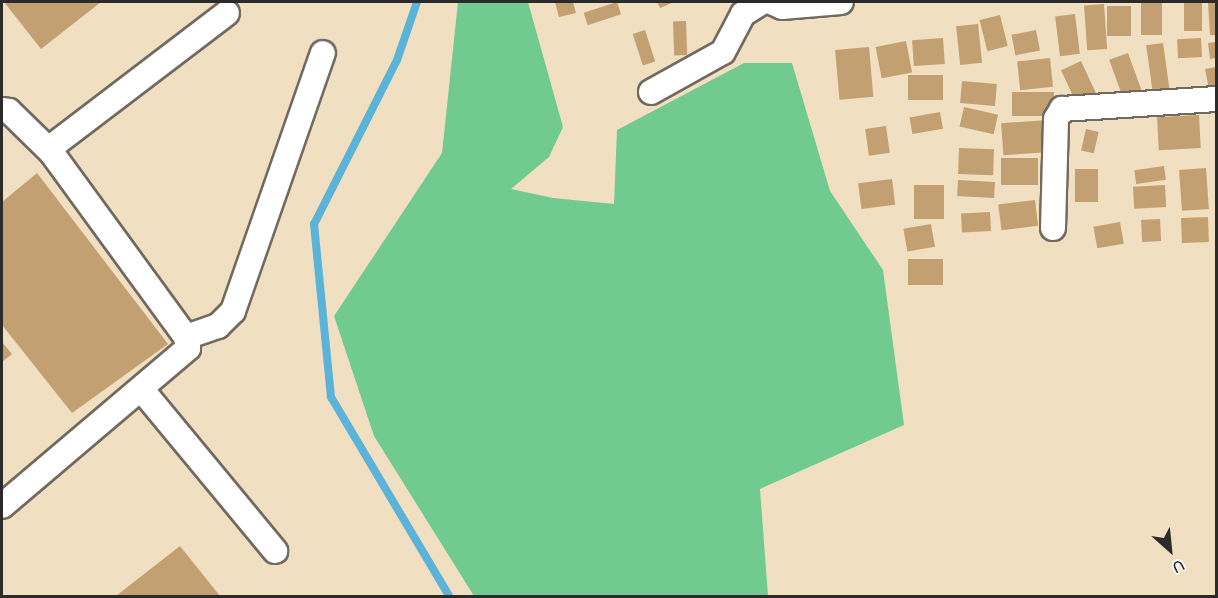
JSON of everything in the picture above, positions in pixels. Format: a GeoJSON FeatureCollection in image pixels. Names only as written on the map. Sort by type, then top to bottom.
{"type":"FeatureCollection","features":[{"type":"Feature","properties":{"kind":"street"},"geometry":{"type":"LineString","coordinates":[[651,92],[723,52],[743,14],[772,3],[841,2]]}},
{"type":"Feature","properties":{"kind":"street"},"geometry":{"type":"LineString","coordinates":[[52,153],[55,144],[227,13]]}},
{"type":"Feature","properties":{"kind":"street"},"geometry":{"type":"LineString","coordinates":[[186,337],[218,326],[232,311],[323,53]]}},
{"type":"Feature","properties":{"kind":"street"},"geometry":{"type":"LineString","coordinates":[[1053,228],[1056,119],[1062,109],[1216,99]]}},
{"type":"Feature","properties":{"kind":"street"},"geometry":{"type":"LineString","coordinates":[[2,110],[9,111],[52,153],[186,337],[183,353],[2,506]]}},
{"type":"Feature","properties":{"kind":"street"},"geometry":{"type":"LineString","coordinates":[[142,390],[275,551]]}},
{"type":"Feature","properties":{"kind":"green space"},"geometry":{"type":"Polygon","coordinates":[[[458,2],[528,2],[563,127],[549,157],[511,189],[553,198],[614,204],[617,130],[744,63],[792,63],[830,191],[883,270],[904,425],[760,489],[768,596],[474,596],[374,436],[334,316],[442,153],[458,2]]]}},
{"type":"Feature","properties":{"kind":"building"},"geometry":{"type":"Polygon","coordinates":[[[4,2],[101,2],[41,49],[4,2]]]}},
{"type":"Feature","properties":{"kind":"building"},"geometry":{"type":"Polygon","coordinates":[[[555,2],[573,2],[576,13],[559,17],[555,2]]]}},
{"type":"Feature","properties":{"kind":"building"},"geometry":{"type":"Polygon","coordinates":[[[617,2],[621,14],[588,25],[584,13],[617,2]]]}},
{"type":"Feature","properties":{"kind":"building"},"geometry":{"type":"Polygon","coordinates":[[[657,2],[674,2],[660,8],[657,2]]]}},
{"type":"Feature","properties":{"kind":"building"},"geometry":{"type":"Polygon","coordinates":[[[1141,2],[1162,2],[1162,35],[1141,35],[1141,2]]]}},
{"type":"Feature","properties":{"kind":"building"},"geometry":{"type":"Polygon","coordinates":[[[1184,2],[1202,2],[1202,31],[1184,31],[1184,2]]]}},
{"type":"Feature","properties":{"kind":"building"},"geometry":{"type":"Polygon","coordinates":[[[1208,2],[1216,2],[1216,35],[1210,35],[1208,2]]]}},
{"type":"Feature","properties":{"kind":"building"},"geometry":{"type":"Polygon","coordinates":[[[1104,4],[1107,49],[1087,50],[1084,5],[1104,4]]]}},
{"type":"Feature","properties":{"kind":"building"},"geometry":{"type":"Polygon","coordinates":[[[1107,6],[1131,6],[1131,36],[1107,36],[1107,6]]]}},
{"type":"Feature","properties":{"kind":"building"},"geometry":{"type":"Polygon","coordinates":[[[1075,14],[1080,54],[1060,56],[1055,16],[1075,14]]]}},
{"type":"Feature","properties":{"kind":"building"},"geometry":{"type":"Polygon","coordinates":[[[1000,15],[1008,46],[987,51],[980,20],[1000,15]]]}},
{"type":"Feature","properties":{"kind":"building"},"geometry":{"type":"Polygon","coordinates":[[[673,21],[686,21],[687,55],[674,55],[673,21]]]}},
{"type":"Feature","properties":{"kind":"building"},"geometry":{"type":"Polygon","coordinates":[[[978,24],[982,63],[960,65],[956,26],[978,24]]]}},
{"type":"Feature","properties":{"kind":"building"},"geometry":{"type":"Polygon","coordinates":[[[645,30],[655,61],[643,65],[633,34],[645,30]]]}},
{"type":"Feature","properties":{"kind":"building"},"geometry":{"type":"Polygon","coordinates":[[[1036,30],[1040,51],[1015,55],[1011,35],[1036,30]]]}},
{"type":"Feature","properties":{"kind":"building"},"geometry":{"type":"Polygon","coordinates":[[[943,38],[945,64],[914,66],[912,40],[943,38]]]}},
{"type":"Feature","properties":{"kind":"building"},"geometry":{"type":"Polygon","coordinates":[[[1201,38],[1202,57],[1178,58],[1177,39],[1201,38]]]}},
{"type":"Feature","properties":{"kind":"building"},"geometry":{"type":"Polygon","coordinates":[[[906,41],[912,72],[882,78],[876,47],[906,41]]]}},
{"type":"Feature","properties":{"kind":"building"},"geometry":{"type":"Polygon","coordinates":[[[1216,42],[1216,58],[1210,59],[1208,43],[1216,42]]]}},
{"type":"Feature","properties":{"kind":"building"},"geometry":{"type":"Polygon","coordinates":[[[1163,43],[1170,92],[1153,94],[1146,45],[1163,43]]]}},
{"type":"Feature","properties":{"kind":"building"},"geometry":{"type":"Polygon","coordinates":[[[869,47],[873,97],[839,100],[835,50],[869,47]]]}},
{"type":"Feature","properties":{"kind":"building"},"geometry":{"type":"Polygon","coordinates":[[[1128,53],[1142,91],[1123,97],[1109,60],[1128,53]]]}},
{"type":"Feature","properties":{"kind":"building"},"geometry":{"type":"Polygon","coordinates":[[[1050,58],[1053,87],[1020,90],[1017,61],[1050,58]]]}},
{"type":"Feature","properties":{"kind":"building"},"geometry":{"type":"Polygon","coordinates":[[[1081,61],[1097,95],[1077,105],[1061,70],[1081,61]]]}},
{"type":"Feature","properties":{"kind":"building"},"geometry":{"type":"Polygon","coordinates":[[[1216,67],[1216,93],[1210,94],[1205,69],[1216,67]]]}},
{"type":"Feature","properties":{"kind":"building"},"geometry":{"type":"Polygon","coordinates":[[[908,75],[943,75],[943,100],[908,100],[908,75]]]}},
{"type":"Feature","properties":{"kind":"building"},"geometry":{"type":"Polygon","coordinates":[[[962,81],[997,84],[995,106],[960,103],[962,81]]]}},
{"type":"Feature","properties":{"kind":"building"},"geometry":{"type":"Polygon","coordinates":[[[1012,92],[1054,92],[1054,116],[1012,116],[1012,92]]]}},
{"type":"Feature","properties":{"kind":"building"},"geometry":{"type":"Polygon","coordinates":[[[964,107],[998,115],[994,134],[960,126],[964,107]]]}},
{"type":"Feature","properties":{"kind":"building"},"geometry":{"type":"Polygon","coordinates":[[[940,112],[943,129],[912,134],[909,117],[940,112]]]}},
{"type":"Feature","properties":{"kind":"building"},"geometry":{"type":"Polygon","coordinates":[[[1199,115],[1201,148],[1159,150],[1157,117],[1199,115]]]}},
{"type":"Feature","properties":{"kind":"building"},"geometry":{"type":"Polygon","coordinates":[[[1048,120],[1050,152],[1003,155],[1001,123],[1048,120]]]}},
{"type":"Feature","properties":{"kind":"building"},"geometry":{"type":"Polygon","coordinates":[[[886,126],[890,153],[869,156],[865,129],[886,126]]]}},
{"type":"Feature","properties":{"kind":"building"},"geometry":{"type":"Polygon","coordinates":[[[1086,129],[1099,132],[1094,153],[1081,150],[1086,129]]]}},
{"type":"Feature","properties":{"kind":"building"},"geometry":{"type":"Polygon","coordinates":[[[959,148],[994,149],[993,175],[958,174],[959,148]]]}},
{"type":"Feature","properties":{"kind":"building"},"geometry":{"type":"Polygon","coordinates":[[[1001,158],[1038,158],[1038,185],[1001,185],[1001,158]]]}},
{"type":"Feature","properties":{"kind":"building"},"geometry":{"type":"Polygon","coordinates":[[[1164,166],[1166,180],[1136,184],[1134,170],[1164,166]]]}},
{"type":"Feature","properties":{"kind":"building"},"geometry":{"type":"Polygon","coordinates":[[[1206,168],[1209,209],[1182,211],[1179,170],[1206,168]]]}},
{"type":"Feature","properties":{"kind":"building"},"geometry":{"type":"Polygon","coordinates":[[[1075,169],[1098,169],[1098,202],[1075,202],[1075,169]]]}},
{"type":"Feature","properties":{"kind":"building"},"geometry":{"type":"Polygon","coordinates":[[[37,173],[168,344],[72,413],[2,325],[2,202],[37,173]]]}},
{"type":"Feature","properties":{"kind":"building"},"geometry":{"type":"Polygon","coordinates":[[[892,179],[895,205],[861,209],[858,183],[892,179]]]}},
{"type":"Feature","properties":{"kind":"building"},"geometry":{"type":"Polygon","coordinates":[[[958,180],[995,182],[994,198],[957,196],[958,180]]]}},
{"type":"Feature","properties":{"kind":"building"},"geometry":{"type":"Polygon","coordinates":[[[914,185],[944,185],[944,219],[914,219],[914,185]]]}},
{"type":"Feature","properties":{"kind":"building"},"geometry":{"type":"Polygon","coordinates":[[[1165,185],[1166,207],[1134,209],[1133,187],[1165,185]]]}},
{"type":"Feature","properties":{"kind":"building"},"geometry":{"type":"Polygon","coordinates":[[[1035,200],[1038,226],[1001,230],[998,205],[1035,200]]]}},
{"type":"Feature","properties":{"kind":"building"},"geometry":{"type":"Polygon","coordinates":[[[990,212],[991,231],[962,232],[961,214],[990,212]]]}},
{"type":"Feature","properties":{"kind":"building"},"geometry":{"type":"Polygon","coordinates":[[[1208,217],[1209,242],[1182,243],[1181,218],[1208,217]]]}},
{"type":"Feature","properties":{"kind":"building"},"geometry":{"type":"Polygon","coordinates":[[[1160,219],[1161,241],[1142,242],[1141,220],[1160,219]]]}},
{"type":"Feature","properties":{"kind":"building"},"geometry":{"type":"Polygon","coordinates":[[[1120,222],[1124,244],[1097,248],[1093,227],[1120,222]]]}},
{"type":"Feature","properties":{"kind":"building"},"geometry":{"type":"Polygon","coordinates":[[[931,224],[935,247],[907,252],[903,229],[931,224]]]}},
{"type":"Feature","properties":{"kind":"building"},"geometry":{"type":"Polygon","coordinates":[[[908,259],[943,259],[943,285],[908,285],[908,259]]]}},
{"type":"Feature","properties":{"kind":"building"},"geometry":{"type":"Polygon","coordinates":[[[2,342],[12,354],[2,362],[2,342]]]}},
{"type":"Feature","properties":{"kind":"building"},"geometry":{"type":"Polygon","coordinates":[[[180,546],[220,596],[116,596],[180,546]]]}},
{"type":"Feature","properties":{"kind":"waterway"},"geometry":{"type":"LineString","coordinates":[[417,2],[397,60],[314,224],[331,397],[449,596]]}}]}
